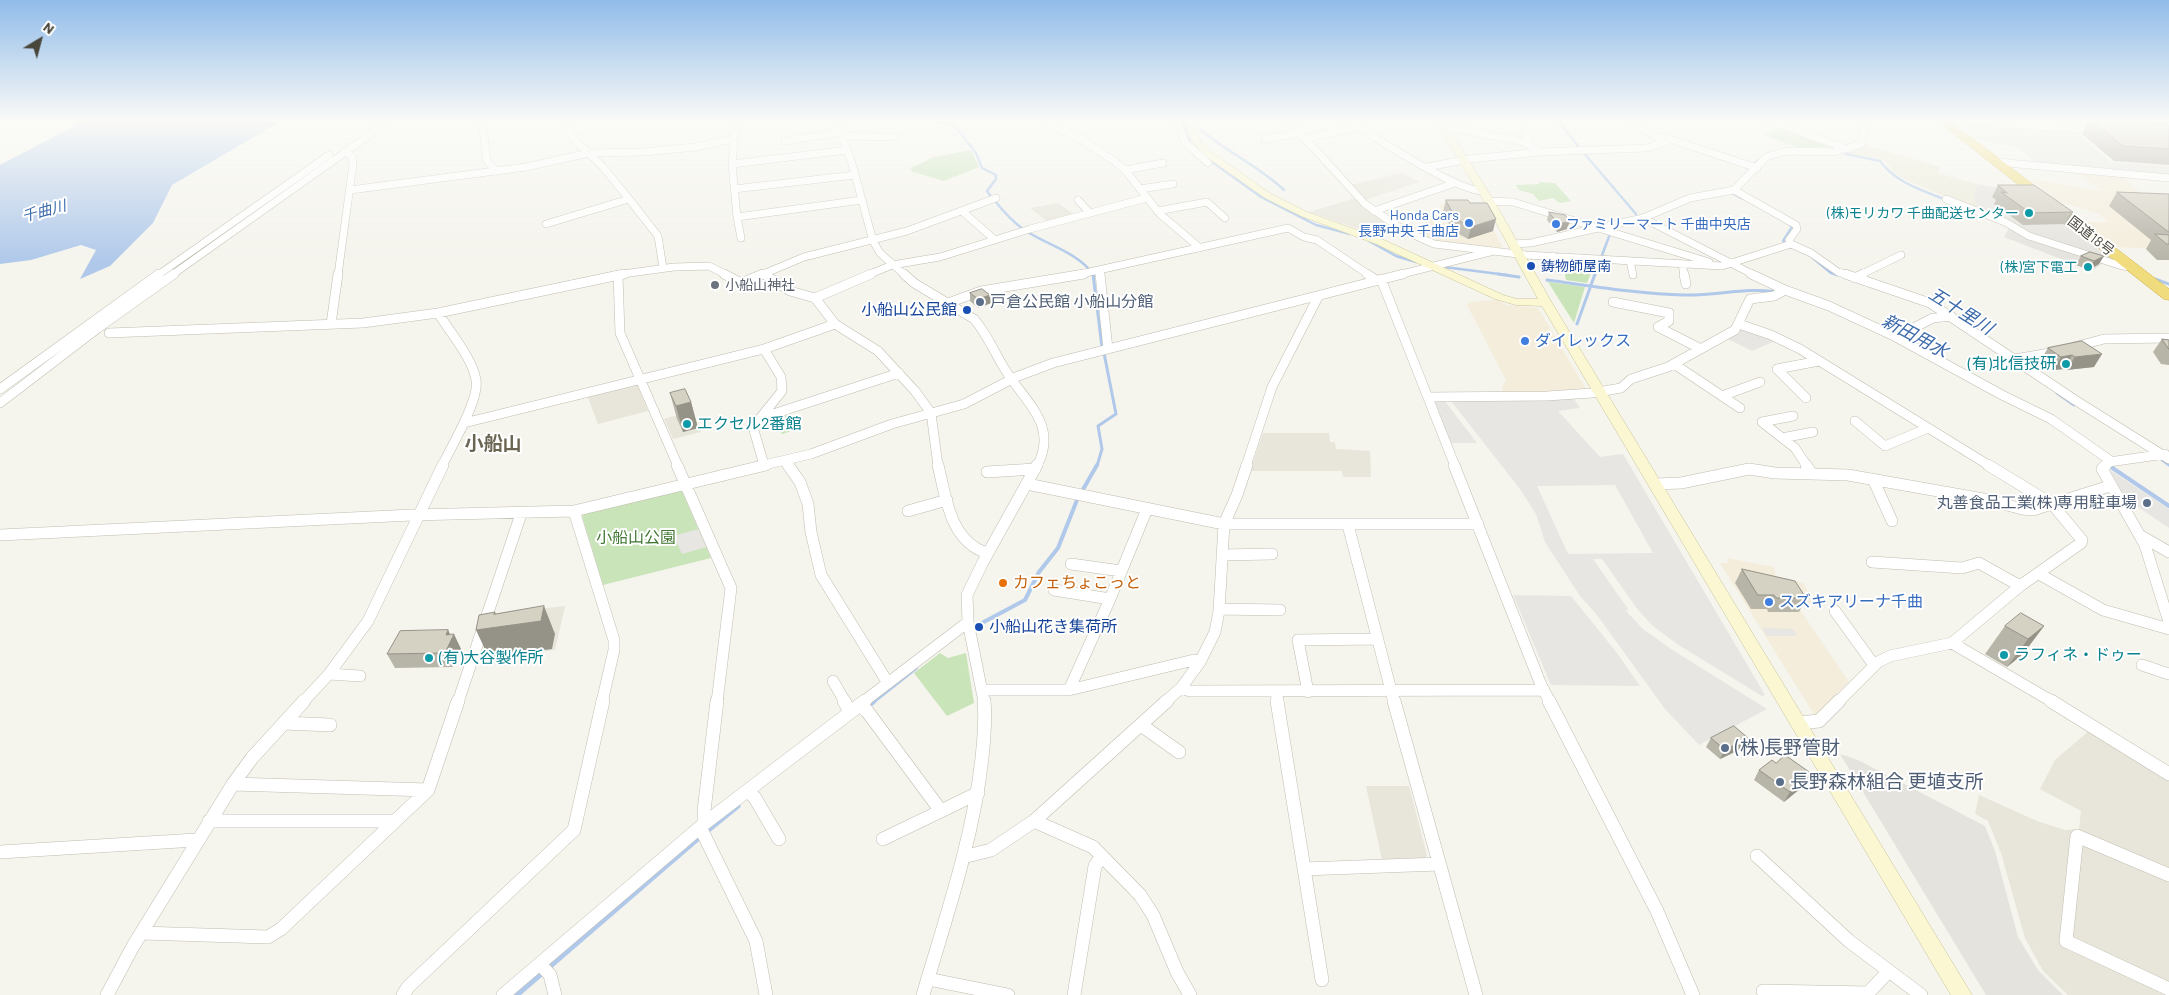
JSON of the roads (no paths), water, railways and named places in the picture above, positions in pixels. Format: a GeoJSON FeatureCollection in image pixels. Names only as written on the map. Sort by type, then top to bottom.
{"type":"FeatureCollection","features":[{"type":"Feature","properties":{"kind":"highway","name":"国道18号"},"geometry":{"type":"LineString","coordinates":[[2004,167],[2169,296]]}},
{"type":"Feature","properties":{"kind":"street"},"geometry":{"type":"LineString","coordinates":[[0,389],[310,167]]}},
{"type":"Feature","properties":{"kind":"street"},"geometry":{"type":"LineString","coordinates":[[0,403],[98,328],[322,167]]}},
{"type":"Feature","properties":{"kind":"street"},"geometry":{"type":"LineString","coordinates":[[331,324],[353,167]]}},
{"type":"Feature","properties":{"kind":"street"},"geometry":{"type":"LineString","coordinates":[[493,167],[497,171]]}},
{"type":"Feature","properties":{"kind":"street"},"geometry":{"type":"LineString","coordinates":[[350,190],[523,167]]}},
{"type":"Feature","properties":{"kind":"street"},"geometry":{"type":"LineString","coordinates":[[602,167],[630,199],[658,236],[663,268]]}},
{"type":"Feature","properties":{"kind":"street"},"geometry":{"type":"LineString","coordinates":[[732,167],[741,238]]}},
{"type":"Feature","properties":{"kind":"street"},"geometry":{"type":"LineString","coordinates":[[853,167],[873,241],[880,253],[914,283],[974,319],[981,326],[1012,380],[1020,387],[1038,414],[1044,437],[1042,456],[987,553],[967,595],[968,622],[983,690],[986,718],[978,793],[963,857],[923,995]]}},
{"type":"Feature","properties":{"kind":"street"},"geometry":{"type":"LineString","coordinates":[[1121,167],[1158,211],[1200,248]]}},
{"type":"Feature","properties":{"kind":"street"},"geometry":{"type":"LineString","coordinates":[[1125,170],[1139,167]]}},
{"type":"Feature","properties":{"kind":"street"},"geometry":{"type":"LineString","coordinates":[[1227,167],[1268,196],[1304,214],[1380,242],[1499,297],[1516,302],[1546,303]]}},
{"type":"Feature","properties":{"kind":"street"},"geometry":{"type":"LineString","coordinates":[[1331,167],[1365,204],[1374,211],[1403,230],[1434,244],[1553,256],[1682,264],[1724,264],[1791,244],[1811,253],[1838,272],[1919,298],[2163,456]]}},
{"type":"Feature","properties":{"kind":"street"},"geometry":{"type":"LineString","coordinates":[[1428,167],[1455,183],[1483,191]]}},
{"type":"Feature","properties":{"kind":"street"},"geometry":{"type":"LineString","coordinates":[[1468,167],[1489,201],[1546,303],[1962,995]]}},
{"type":"Feature","properties":{"kind":"street"},"geometry":{"type":"LineString","coordinates":[[2065,167],[2169,178]]}},
{"type":"Feature","properties":{"kind":"street"},"geometry":{"type":"LineString","coordinates":[[1734,190],[1757,168]]}},
{"type":"Feature","properties":{"kind":"street"},"geometry":{"type":"LineString","coordinates":[[734,189],[856,175]]}},
{"type":"Feature","properties":{"kind":"street"},"geometry":{"type":"LineString","coordinates":[[1374,211],[1455,183]]}},
{"type":"Feature","properties":{"kind":"street"},"geometry":{"type":"LineString","coordinates":[[1140,189],[1173,184]]}},
{"type":"Feature","properties":{"kind":"street"},"geometry":{"type":"LineString","coordinates":[[1512,244],[1531,243],[1644,218],[1690,198],[1720,191],[1734,190],[1796,225],[1797,229],[1789,240],[1791,244]]}},
{"type":"Feature","properties":{"kind":"street"},"geometry":{"type":"LineString","coordinates":[[109,333],[363,323],[438,313],[618,275],[663,268],[708,266],[741,283],[765,275],[804,257],[873,241],[996,198]]}},
{"type":"Feature","properties":{"kind":"street"},"geometry":{"type":"LineString","coordinates":[[815,298],[892,265],[940,258],[1026,230],[1147,198]]}},
{"type":"Feature","properties":{"kind":"street"},"geometry":{"type":"LineString","coordinates":[[546,224],[630,199]]}},
{"type":"Feature","properties":{"kind":"street"},"geometry":{"type":"LineString","coordinates":[[1946,199],[2005,222],[2029,236],[2122,266],[2131,266]]}},
{"type":"Feature","properties":{"kind":"street"},"geometry":{"type":"LineString","coordinates":[[737,216],[862,200]]}},
{"type":"Feature","properties":{"kind":"street"},"geometry":{"type":"LineString","coordinates":[[1078,200],[1090,213]]}},
{"type":"Feature","properties":{"kind":"street"},"geometry":{"type":"LineString","coordinates":[[1489,201],[1512,202],[1724,264]]}},
{"type":"Feature","properties":{"kind":"street"},"geometry":{"type":"LineString","coordinates":[[1158,211],[1207,202],[1225,218]]}},
{"type":"Feature","properties":{"kind":"street"},"geometry":{"type":"LineString","coordinates":[[962,211],[995,240]]}},
{"type":"Feature","properties":{"kind":"street"},"geometry":{"type":"LineString","coordinates":[[1644,218],[1724,264],[1783,292],[1829,306],[1896,337],[2002,395],[2051,419],[2108,463]]}},
{"type":"Feature","properties":{"kind":"street"},"geometry":{"type":"LineString","coordinates":[[948,303],[981,291],[1099,272],[1288,228],[1304,238],[1316,240],[1379,280],[1428,397],[1544,690],[1657,911],[1693,995]]}},
{"type":"Feature","properties":{"kind":"street"},"geometry":{"type":"LineString","coordinates":[[0,535],[420,515],[521,514],[574,511],[764,464],[785,462],[892,424],[964,404],[1012,380],[1053,363],[1494,251]]}},
{"type":"Feature","properties":{"kind":"street"},"geometry":{"type":"LineString","coordinates":[[1855,278],[1901,255]]}},
{"type":"Feature","properties":{"kind":"street"},"geometry":{"type":"LineString","coordinates":[[1553,256],[1559,270]]}},
{"type":"Feature","properties":{"kind":"street"},"geometry":{"type":"LineString","coordinates":[[1630,261],[1633,276]]}},
{"type":"Feature","properties":{"kind":"street"},"geometry":{"type":"LineString","coordinates":[[1682,264],[1686,284]]}},
{"type":"Feature","properties":{"kind":"street"},"geometry":{"type":"LineString","coordinates":[[1099,272],[1108,349]]}},
{"type":"Feature","properties":{"kind":"street"},"geometry":{"type":"LineString","coordinates":[[618,275],[620,333],[731,588],[704,811],[704,829],[756,941],[766,995]]}},
{"type":"Feature","properties":{"kind":"street"},"geometry":{"type":"LineString","coordinates":[[765,275],[790,291],[815,298],[835,324],[878,351],[899,373],[931,413],[938,465],[952,520],[961,535],[975,549],[987,553]]}},
{"type":"Feature","properties":{"kind":"street"},"geometry":{"type":"LineString","coordinates":[[1428,397],[1547,396],[1600,392],[1621,388],[1631,379],[1674,364],[1736,330],[1750,299],[1783,292]]}},
{"type":"Feature","properties":{"kind":"street"},"geometry":{"type":"LineString","coordinates":[[963,857],[991,850],[1034,821],[1142,726],[1181,688],[1200,662],[1215,632],[1219,609],[1224,524],[1237,495],[1272,387],[1318,297]]}},
{"type":"Feature","properties":{"kind":"street"},"geometry":{"type":"LineString","coordinates":[[1613,302],[1669,313],[1669,321],[1658,326],[1701,349]]}},
{"type":"Feature","properties":{"kind":"street"},"geometry":{"type":"LineString","coordinates":[[107,995],[196,840],[232,784],[252,758],[352,646],[368,621],[420,515],[474,400],[477,382],[473,368],[438,313]]}},
{"type":"Feature","properties":{"kind":"street"},"geometry":{"type":"LineString","coordinates":[[1896,337],[1933,318],[1947,316]]}},
{"type":"Feature","properties":{"kind":"street"},"geometry":{"type":"LineString","coordinates":[[464,423],[764,349],[835,324]]}},
{"type":"Feature","properties":{"kind":"street"},"geometry":{"type":"LineString","coordinates":[[1739,324],[1788,342],[2052,504],[2082,540],[2081,543],[2020,586],[1952,643],[1890,656],[1874,666],[1819,721],[1798,723]]}},
{"type":"Feature","properties":{"kind":"street"},"geometry":{"type":"LineString","coordinates":[[2015,359],[2054,353],[2104,339],[2169,338]]}},
{"type":"Feature","properties":{"kind":"street"},"geometry":{"type":"LineString","coordinates":[[764,349],[781,377],[782,391],[753,427],[764,464]]}},
{"type":"Feature","properties":{"kind":"street"},"geometry":{"type":"LineString","coordinates":[[1806,398],[1777,369],[1819,361]]}},
{"type":"Feature","properties":{"kind":"street"},"geometry":{"type":"LineString","coordinates":[[1674,364],[1740,408]]}},
{"type":"Feature","properties":{"kind":"street"},"geometry":{"type":"LineString","coordinates":[[761,418],[899,373]]}},
{"type":"Feature","properties":{"kind":"street"},"geometry":{"type":"LineString","coordinates":[[1722,396],[1760,382]]}},
{"type":"Feature","properties":{"kind":"street"},"geometry":{"type":"LineString","coordinates":[[1793,416],[1762,422],[1795,448],[1812,474]]}},
{"type":"Feature","properties":{"kind":"street"},"geometry":{"type":"LineString","coordinates":[[1855,421],[1885,446],[1928,428]]}},
{"type":"Feature","properties":{"kind":"street"},"geometry":{"type":"LineString","coordinates":[[1782,438],[1814,432]]}},
{"type":"Feature","properties":{"kind":"street"},"geometry":{"type":"LineString","coordinates":[[2163,456],[2108,463],[2102,469],[2110,486],[2141,536],[2169,622]]}},
{"type":"Feature","properties":{"kind":"street"},"geometry":{"type":"LineString","coordinates":[[785,462],[800,482],[808,504],[811,532],[822,575],[888,683]]}},
{"type":"Feature","properties":{"kind":"street"},"geometry":{"type":"LineString","coordinates":[[987,472],[1035,469]]}},
{"type":"Feature","properties":{"kind":"street"},"geometry":{"type":"LineString","coordinates":[[1656,484],[1681,483],[1749,469],[1775,473],[1848,475],[1989,500],[2033,510],[2099,491],[2110,486]]}},
{"type":"Feature","properties":{"kind":"street"},"geometry":{"type":"LineString","coordinates":[[1874,479],[1892,521]]}},
{"type":"Feature","properties":{"kind":"street"},"geometry":{"type":"LineString","coordinates":[[1027,484],[1224,524],[1478,524]]}},
{"type":"Feature","properties":{"kind":"street"},"geometry":{"type":"LineString","coordinates":[[908,511],[947,500]]}},
{"type":"Feature","properties":{"kind":"street"},"geometry":{"type":"LineString","coordinates":[[1069,690],[1110,599],[1147,509]]}},
{"type":"Feature","properties":{"kind":"street"},"geometry":{"type":"LineString","coordinates":[[403,995],[408,987],[574,830],[614,650],[614,640],[574,511]]}},
{"type":"Feature","properties":{"kind":"street"},"geometry":{"type":"LineString","coordinates":[[141,933],[268,937],[281,929],[428,790],[521,514]]}},
{"type":"Feature","properties":{"kind":"street"},"geometry":{"type":"LineString","coordinates":[[1348,525],[1391,690],[1476,995]]}},
{"type":"Feature","properties":{"kind":"street"},"geometry":{"type":"LineString","coordinates":[[2141,536],[2156,542],[2169,552]]}},
{"type":"Feature","properties":{"kind":"street"},"geometry":{"type":"LineString","coordinates":[[1222,555],[1272,554]]}},
{"type":"Feature","properties":{"kind":"street"},"geometry":{"type":"LineString","coordinates":[[1872,562],[1962,568],[1979,563],[2020,586]]}},
{"type":"Feature","properties":{"kind":"street"},"geometry":{"type":"LineString","coordinates":[[1071,564],[1122,571]]}},
{"type":"Feature","properties":{"kind":"street"},"geometry":{"type":"LineString","coordinates":[[2039,574],[2103,610],[2169,630]]}},
{"type":"Feature","properties":{"kind":"street"},"geometry":{"type":"LineString","coordinates":[[1054,590],[1110,599]]}},
{"type":"Feature","properties":{"kind":"street"},"geometry":{"type":"LineString","coordinates":[[1219,609],[1280,610]]}},
{"type":"Feature","properties":{"kind":"street"},"geometry":{"type":"LineString","coordinates":[[1835,611],[1874,666]]}},
{"type":"Feature","properties":{"kind":"street"},"geometry":{"type":"LineString","coordinates":[[503,995],[704,829],[752,795],[859,709],[888,683],[968,622]]}},
{"type":"Feature","properties":{"kind":"street"},"geometry":{"type":"LineString","coordinates":[[1308,692],[1298,640],[1378,639]]}},
{"type":"Feature","properties":{"kind":"street"},"geometry":{"type":"LineString","coordinates":[[1952,643],[2087,722],[2169,774]]}},
{"type":"Feature","properties":{"kind":"street"},"geometry":{"type":"LineString","coordinates":[[983,690],[1069,690],[1194,660],[1200,662]]}},
{"type":"Feature","properties":{"kind":"street"},"geometry":{"type":"LineString","coordinates":[[2142,665],[2169,674]]}},
{"type":"Feature","properties":{"kind":"street"},"geometry":{"type":"LineString","coordinates":[[329,674],[360,676]]}},
{"type":"Feature","properties":{"kind":"street"},"geometry":{"type":"LineString","coordinates":[[833,681],[859,709],[942,811]]}},
{"type":"Feature","properties":{"kind":"street"},"geometry":{"type":"LineString","coordinates":[[1181,688],[1190,691],[1276,692],[1544,690]]}},
{"type":"Feature","properties":{"kind":"street"},"geometry":{"type":"LineString","coordinates":[[1276,692],[1322,980]]}},
{"type":"Feature","properties":{"kind":"street"},"geometry":{"type":"LineString","coordinates":[[284,723],[330,725]]}},
{"type":"Feature","properties":{"kind":"street"},"geometry":{"type":"LineString","coordinates":[[1142,726],[1179,752]]}},
{"type":"Feature","properties":{"kind":"street"},"geometry":{"type":"LineString","coordinates":[[232,784],[428,790]]}},
{"type":"Feature","properties":{"kind":"street"},"geometry":{"type":"LineString","coordinates":[[883,839],[978,793]]}},
{"type":"Feature","properties":{"kind":"street"},"geometry":{"type":"LineString","coordinates":[[752,795],[779,839]]}},
{"type":"Feature","properties":{"kind":"street"},"geometry":{"type":"LineString","coordinates":[[209,821],[394,821]]}},
{"type":"Feature","properties":{"kind":"street"},"geometry":{"type":"LineString","coordinates":[[1034,821],[1092,847],[1140,895],[1153,915],[1177,972],[1190,995]]}},
{"type":"Feature","properties":{"kind":"street"},"geometry":{"type":"LineString","coordinates":[[2169,875],[2077,836],[2066,941],[2169,989]]}},
{"type":"Feature","properties":{"kind":"street"},"geometry":{"type":"LineString","coordinates":[[0,852],[196,840]]}},
{"type":"Feature","properties":{"kind":"street"},"geometry":{"type":"LineString","coordinates":[[1074,995],[1095,866],[1102,856]]}},
{"type":"Feature","properties":{"kind":"street"},"geometry":{"type":"LineString","coordinates":[[1757,856],[1849,941],[1921,995]]}},
{"type":"Feature","properties":{"kind":"street"},"geometry":{"type":"LineString","coordinates":[[1304,869],[1439,864]]}},
{"type":"Feature","properties":{"kind":"street"},"geometry":{"type":"LineString","coordinates":[[540,964],[550,975],[555,995]]}},
{"type":"Feature","properties":{"kind":"street"},"geometry":{"type":"LineString","coordinates":[[1763,991],[1868,993],[1889,971]]}},
{"type":"Feature","properties":{"kind":"street"},"geometry":{"type":"LineString","coordinates":[[928,979],[1008,995]]}},
{"type":"Feature","properties":{"kind":"water","name":"千曲川"},"geometry":{"type":"Polygon","coordinates":[[[0,167],[202,167],[172,185],[153,223],[110,266],[80,279],[96,250],[81,245],[31,260],[0,264],[0,167]]]}},
{"type":"Feature","properties":{"kind":"waterway"},"geometry":{"type":"LineString","coordinates":[[982,167],[996,175],[996,179],[987,191],[992,198]]}},
{"type":"Feature","properties":{"kind":"waterway"},"geometry":{"type":"LineString","coordinates":[[1220,167],[1261,197],[1316,225],[1350,234]]}},
{"type":"Feature","properties":{"kind":"waterway"},"geometry":{"type":"LineString","coordinates":[[1254,167],[1284,190]]}},
{"type":"Feature","properties":{"kind":"waterway"},"geometry":{"type":"LineString","coordinates":[[1596,167],[1636,214]]}},
{"type":"Feature","properties":{"kind":"waterway"},"geometry":{"type":"LineString","coordinates":[[1885,167],[1902,180],[1946,200]]}},
{"type":"Feature","properties":{"kind":"waterway","name":"五十里川"},"geometry":{"type":"LineString","coordinates":[[1733,191],[1732,193],[1743,199]]}},
{"type":"Feature","properties":{"kind":"waterway"},"geometry":{"type":"LineString","coordinates":[[995,201],[1023,229],[1070,254],[1094,275]]}},
{"type":"Feature","properties":{"kind":"waterway","name":"五十里川"},"geometry":{"type":"LineString","coordinates":[[1789,224],[1792,227],[1783,241],[1789,245]]}},
{"type":"Feature","properties":{"kind":"waterway"},"geometry":{"type":"LineString","coordinates":[[1601,258],[1610,234]]}},
{"type":"Feature","properties":{"kind":"waterway"},"geometry":{"type":"LineString","coordinates":[[1369,241],[1396,256],[1416,262]]}},
{"type":"Feature","properties":{"kind":"waterway","name":"五十里川"},"geometry":{"type":"LineString","coordinates":[[1813,258],[1831,273],[1838,275],[1835,274]]}},
{"type":"Feature","properties":{"kind":"waterway"},"geometry":{"type":"LineString","coordinates":[[1595,275],[1600,261]]}},
{"type":"Feature","properties":{"kind":"waterway"},"geometry":{"type":"LineString","coordinates":[[1444,267],[1507,275]]}},
{"type":"Feature","properties":{"kind":"waterway"},"geometry":{"type":"LineString","coordinates":[[1093,274],[1102,347]]}},
{"type":"Feature","properties":{"kind":"waterway"},"geometry":{"type":"LineString","coordinates":[[1498,274],[1519,277]]}},
{"type":"Feature","properties":{"kind":"waterway"},"geometry":{"type":"LineString","coordinates":[[1591,286],[1595,274]]}},
{"type":"Feature","properties":{"kind":"waterway"},"geometry":{"type":"LineString","coordinates":[[2155,279],[2169,284]]}},
{"type":"Feature","properties":{"kind":"waterway"},"geometry":{"type":"LineString","coordinates":[[1547,280],[1591,286]]}},
{"type":"Feature","properties":{"kind":"waterway"},"geometry":{"type":"LineString","coordinates":[[1577,324],[1591,286]]}},
{"type":"Feature","properties":{"kind":"waterway"},"geometry":{"type":"LineString","coordinates":[[1591,286],[1650,293],[1696,295],[1755,290],[1779,292]]}},
{"type":"Feature","properties":{"kind":"waterway"},"geometry":{"type":"LineString","coordinates":[[1097,466],[1102,449],[1098,426],[1116,414],[1104,353]]}},
{"type":"Feature","properties":{"kind":"waterway","name":"五十里川"},"geometry":{"type":"LineString","coordinates":[[2057,393],[2074,405]]}},
{"type":"Feature","properties":{"kind":"waterway","name":"五十里川"},"geometry":{"type":"LineString","coordinates":[[2157,456],[2169,465]]}},
{"type":"Feature","properties":{"kind":"waterway"},"geometry":{"type":"LineString","coordinates":[[980,624],[1025,600],[1039,572],[1058,548],[1077,500],[1097,465]]}},
{"type":"Feature","properties":{"kind":"waterway","name":"新田用水"},"geometry":{"type":"LineString","coordinates":[[2108,465],[2169,506]]}},
{"type":"Feature","properties":{"kind":"waterway"},"geometry":{"type":"LineString","coordinates":[[873,702],[916,668]]}},
{"type":"Feature","properties":{"kind":"waterway"},"geometry":{"type":"LineString","coordinates":[[868,706],[874,701]]}},
{"type":"Feature","properties":{"kind":"waterway"},"geometry":{"type":"LineString","coordinates":[[706,832],[738,806]]}},
{"type":"Feature","properties":{"kind":"waterway"},"geometry":{"type":"LineString","coordinates":[[517,995],[701,836]]}},
{"type":"Feature","properties":{"kind":"place","name":"(株)モリカワ 千曲配送センター"},"geometry":{"type":"Point","coordinates":[2029,213]}},
{"type":"Feature","properties":{"kind":"place","name":"Honda Cars 長野中央 千曲店"},"geometry":{"type":"Point","coordinates":[1469,223]}},
{"type":"Feature","properties":{"kind":"place","name":"ファミリーマート 千曲中央店"},"geometry":{"type":"Point","coordinates":[1556,224]}},
{"type":"Feature","properties":{"kind":"place","name":"鋳物師屋南"},"geometry":{"type":"Point","coordinates":[1531,266]}},
{"type":"Feature","properties":{"kind":"place","name":"(株)宮下電工"},"geometry":{"type":"Point","coordinates":[2088,267]}},
{"type":"Feature","properties":{"kind":"place","name":"小船山神社"},"geometry":{"type":"Point","coordinates":[715,285]}},
{"type":"Feature","properties":{"kind":"place","name":"戸倉公民館 小船山分館"},"geometry":{"type":"Point","coordinates":[980,302]}},
{"type":"Feature","properties":{"kind":"place","name":"小船山公民館"},"geometry":{"type":"Point","coordinates":[967,310]}},
{"type":"Feature","properties":{"kind":"place","name":"ダイレックス"},"geometry":{"type":"Point","coordinates":[1525,341]}},
{"type":"Feature","properties":{"kind":"place","name":"(有)北信技研"},"geometry":{"type":"Point","coordinates":[2066,364]}},
{"type":"Feature","properties":{"kind":"place","name":"エクセル2番館"},"geometry":{"type":"Point","coordinates":[687,424]}},
{"type":"Feature","properties":{"kind":"place","name":"丸善食品工業(株)専用駐車場"},"geometry":{"type":"Point","coordinates":[2147,503]}},
{"type":"Feature","properties":{"kind":"place","name":"カフェちょこっと"},"geometry":{"type":"Point","coordinates":[1003,583]}},
{"type":"Feature","properties":{"kind":"place","name":"スズキアリーナ千曲"},"geometry":{"type":"Point","coordinates":[1769,602]}},
{"type":"Feature","properties":{"kind":"place","name":"小船山花き集荷所"},"geometry":{"type":"Point","coordinates":[979,627]}},
{"type":"Feature","properties":{"kind":"place","name":"ラフィネ・ドゥー"},"geometry":{"type":"Point","coordinates":[2004,655]}},
{"type":"Feature","properties":{"kind":"place","name":"(有)大谷製作所"},"geometry":{"type":"Point","coordinates":[429,658]}},
{"type":"Feature","properties":{"kind":"place","name":"(株)長野管財"},"geometry":{"type":"Point","coordinates":[1725,748]}},
{"type":"Feature","properties":{"kind":"place","name":"長野森林組合 更埴支所"},"geometry":{"type":"Point","coordinates":[1780,782]}},
{"type":"Feature","properties":{"kind":"district","name":"小船山"},"geometry":{"type":"Point","coordinates":[493,444]}},
{"type":"Feature","properties":{"kind":"park label","name":"小船山公園"},"geometry":{"type":"Point","coordinates":[636,538]}}]}
